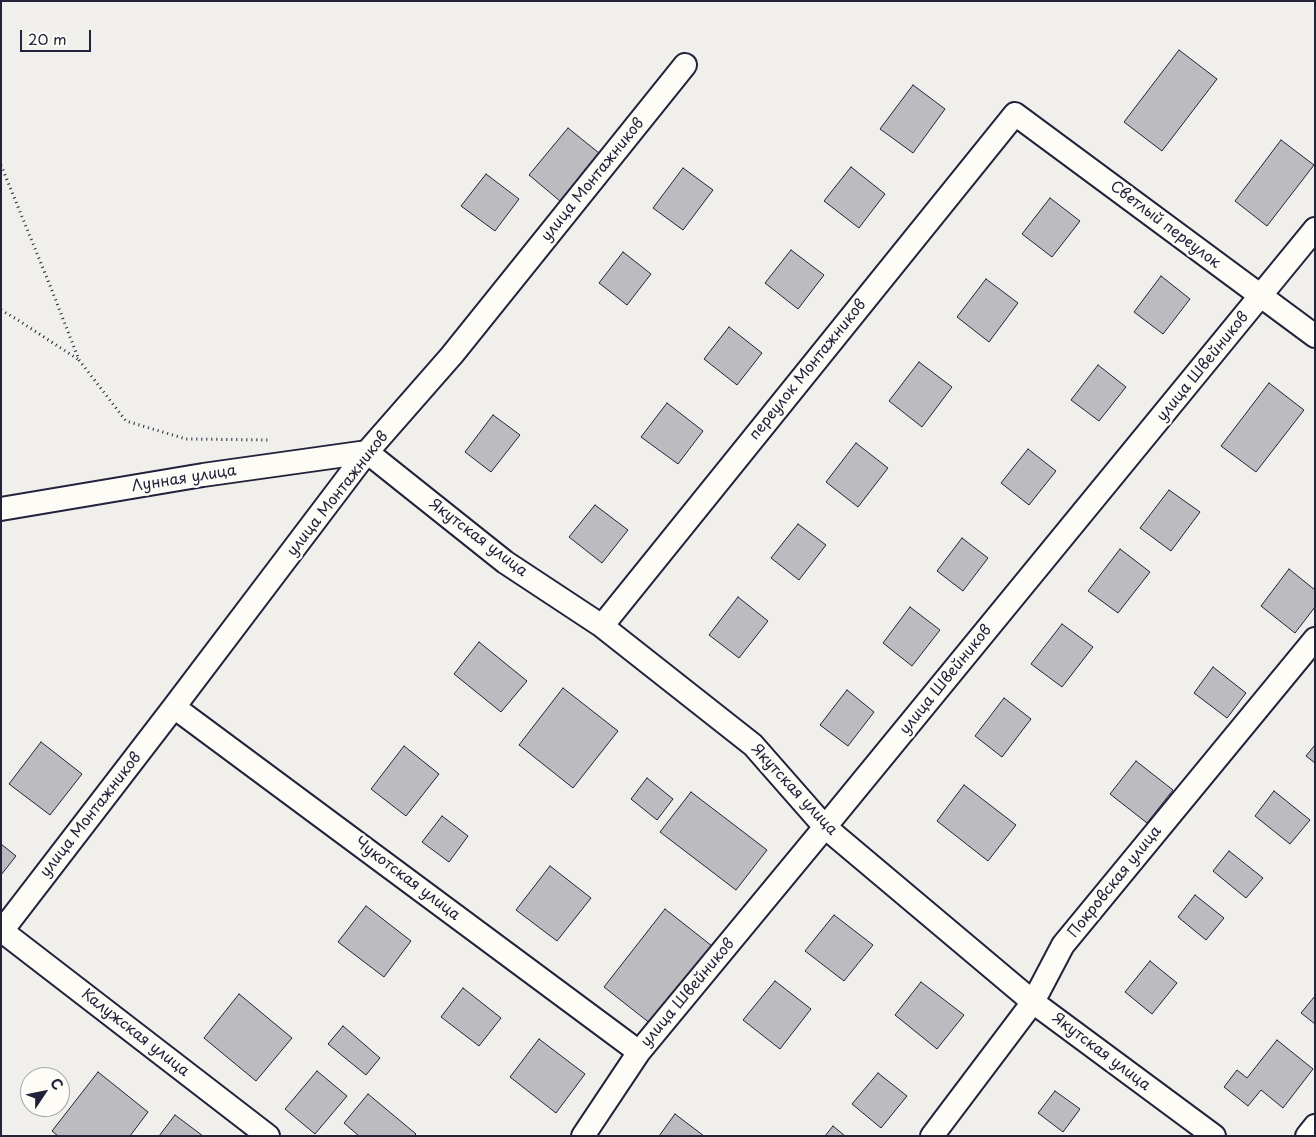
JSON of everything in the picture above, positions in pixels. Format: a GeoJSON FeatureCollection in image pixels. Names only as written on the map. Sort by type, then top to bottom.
{"type":"FeatureCollection","features":[{"type":"Feature","properties":{"kind":"street","name":"улица Монтажников"},"geometry":{"type":"LineString","coordinates":[[1,931],[368,452],[452,355],[685,65]]}},
{"type":"Feature","properties":{"kind":"street","name":"Светлый переулок"},"geometry":{"type":"LineString","coordinates":[[1015,114],[1315,336]]}},
{"type":"Feature","properties":{"kind":"street","name":"переулок Монтажников"},"geometry":{"type":"LineString","coordinates":[[602,626],[1015,114]]}},
{"type":"Feature","properties":{"kind":"street","name":"улица Швейников"},"geometry":{"type":"LineString","coordinates":[[583,1136],[639,1052],[1315,229]]}},
{"type":"Feature","properties":{"kind":"street","name":"Лунная улица"},"geometry":{"type":"LineString","coordinates":[[1,509],[203,475],[368,452]]}},
{"type":"Feature","properties":{"kind":"street","name":"Якутская улица"},"geometry":{"type":"LineString","coordinates":[[368,452],[506,562],[602,626],[753,744],[825,827],[1033,1002],[1214,1136]]}},
{"type":"Feature","properties":{"kind":"street","name":"Покровская улица"},"geometry":{"type":"LineString","coordinates":[[932,1136],[1033,1002],[1063,945],[1315,639]]}},
{"type":"Feature","properties":{"kind":"street","name":"Чукотская улица"},"geometry":{"type":"LineString","coordinates":[[174,707],[639,1052]]}},
{"type":"Feature","properties":{"kind":"street","name":"Калужская улица"},"geometry":{"type":"LineString","coordinates":[[1,931],[268,1136]]}},
{"type":"Feature","properties":{"kind":"street"},"geometry":{"type":"LineString","coordinates":[[1307,1136],[1315,1126]]}},
{"type":"Feature","properties":{"kind":"path"},"geometry":{"type":"LineString","coordinates":[[1,165],[79,360],[126,421],[186,439],[275,440]]}},
{"type":"Feature","properties":{"kind":"path"},"geometry":{"type":"LineString","coordinates":[[1,310],[79,360]]}},
{"type":"Feature","properties":{"kind":"building"},"geometry":{"type":"Polygon","coordinates":[[[1179,50],[1217,79],[1162,151],[1124,122],[1179,50]]]}},
{"type":"Feature","properties":{"kind":"building"},"geometry":{"type":"Polygon","coordinates":[[[913,85],[945,109],[913,153],[880,129],[913,85]]]}},
{"type":"Feature","properties":{"kind":"building"},"geometry":{"type":"Polygon","coordinates":[[[568,128],[599,153],[560,201],[529,175],[568,128]]]}},
{"type":"Feature","properties":{"kind":"building"},"geometry":{"type":"Polygon","coordinates":[[[1281,140],[1314,165],[1267,226],[1235,201],[1281,140]]]}},
{"type":"Feature","properties":{"kind":"building"},"geometry":{"type":"Polygon","coordinates":[[[851,167],[885,194],[859,228],[824,201],[851,167]]]}},
{"type":"Feature","properties":{"kind":"building"},"geometry":{"type":"Polygon","coordinates":[[[683,168],[713,190],[683,230],[653,208],[683,168]]]}},
{"type":"Feature","properties":{"kind":"building"},"geometry":{"type":"Polygon","coordinates":[[[486,174],[519,199],[495,231],[461,206],[486,174]]]}},
{"type":"Feature","properties":{"kind":"building"},"geometry":{"type":"Polygon","coordinates":[[[1050,198],[1080,221],[1052,257],[1022,234],[1050,198]]]}},
{"type":"Feature","properties":{"kind":"building"},"geometry":{"type":"Polygon","coordinates":[[[791,250],[824,275],[798,309],[765,283],[791,250]]]}},
{"type":"Feature","properties":{"kind":"building"},"geometry":{"type":"Polygon","coordinates":[[[623,252],[651,274],[627,305],[599,283],[623,252]]]}},
{"type":"Feature","properties":{"kind":"building"},"geometry":{"type":"Polygon","coordinates":[[[1161,276],[1190,299],[1163,334],[1134,312],[1161,276]]]}},
{"type":"Feature","properties":{"kind":"building"},"geometry":{"type":"Polygon","coordinates":[[[986,279],[1018,303],[989,342],[957,317],[986,279]]]}},
{"type":"Feature","properties":{"kind":"building"},"geometry":{"type":"Polygon","coordinates":[[[729,327],[762,353],[737,385],[704,359],[729,327]]]}},
{"type":"Feature","properties":{"kind":"building"},"geometry":{"type":"Polygon","coordinates":[[[919,362],[952,387],[922,427],[889,401],[919,362]]]}},
{"type":"Feature","properties":{"kind":"building"},"geometry":{"type":"Polygon","coordinates":[[[1098,365],[1126,387],[1099,421],[1071,400],[1098,365]]]}},
{"type":"Feature","properties":{"kind":"building"},"geometry":{"type":"Polygon","coordinates":[[[1269,383],[1304,410],[1256,472],[1221,446],[1269,383]]]}},
{"type":"Feature","properties":{"kind":"building"},"geometry":{"type":"Polygon","coordinates":[[[667,403],[703,431],[678,464],[641,437],[667,403]]]}},
{"type":"Feature","properties":{"kind":"building"},"geometry":{"type":"Polygon","coordinates":[[[493,415],[520,435],[491,472],[465,452],[493,415]]]}},
{"type":"Feature","properties":{"kind":"building"},"geometry":{"type":"Polygon","coordinates":[[[856,443],[888,468],[858,507],[826,482],[856,443]]]}},
{"type":"Feature","properties":{"kind":"building"},"geometry":{"type":"Polygon","coordinates":[[[1028,449],[1056,471],[1029,505],[1001,483],[1028,449]]]}},
{"type":"Feature","properties":{"kind":"building"},"geometry":{"type":"Polygon","coordinates":[[[1169,490],[1200,512],[1171,551],[1140,528],[1169,490]]]}},
{"type":"Feature","properties":{"kind":"building"},"geometry":{"type":"Polygon","coordinates":[[[595,505],[628,530],[602,563],[569,537],[595,505]]]}},
{"type":"Feature","properties":{"kind":"building"},"geometry":{"type":"Polygon","coordinates":[[[798,524],[826,545],[799,580],[771,558],[798,524]]]}},
{"type":"Feature","properties":{"kind":"building"},"geometry":{"type":"Polygon","coordinates":[[[962,538],[988,558],[963,591],[937,571],[962,538]]]}},
{"type":"Feature","properties":{"kind":"building"},"geometry":{"type":"Polygon","coordinates":[[[1120,549],[1150,572],[1118,613],[1088,591],[1120,549]]]}},
{"type":"Feature","properties":{"kind":"building"},"geometry":{"type":"Polygon","coordinates":[[[1289,569],[1315,590],[1315,607],[1295,633],[1261,606],[1289,569]]]}},
{"type":"Feature","properties":{"kind":"building"},"geometry":{"type":"Polygon","coordinates":[[[738,597],[768,621],[739,658],[709,635],[738,597]]]}},
{"type":"Feature","properties":{"kind":"building"},"geometry":{"type":"Polygon","coordinates":[[[910,607],[940,630],[912,666],[883,643],[910,607]]]}},
{"type":"Feature","properties":{"kind":"building"},"geometry":{"type":"Polygon","coordinates":[[[1062,624],[1093,647],[1062,687],[1031,664],[1062,624]]]}},
{"type":"Feature","properties":{"kind":"building"},"geometry":{"type":"Polygon","coordinates":[[[479,642],[527,681],[501,712],[454,674],[479,642]]]}},
{"type":"Feature","properties":{"kind":"building"},"geometry":{"type":"Polygon","coordinates":[[[1213,667],[1246,693],[1227,718],[1194,693],[1213,667]]]}},
{"type":"Feature","properties":{"kind":"building"},"geometry":{"type":"Polygon","coordinates":[[[563,688],[618,731],[573,788],[519,745],[563,688]]]}},
{"type":"Feature","properties":{"kind":"building"},"geometry":{"type":"Polygon","coordinates":[[[847,690],[874,712],[848,746],[820,725],[847,690]]]}},
{"type":"Feature","properties":{"kind":"building"},"geometry":{"type":"Polygon","coordinates":[[[1004,698],[1031,719],[1002,757],[975,736],[1004,698]]]}},
{"type":"Feature","properties":{"kind":"building"},"geometry":{"type":"Polygon","coordinates":[[[41,742],[82,774],[50,815],[9,784],[41,742]]]}},
{"type":"Feature","properties":{"kind":"building"},"geometry":{"type":"Polygon","coordinates":[[[1315,745],[1315,763],[1306,756],[1315,745]]]}},
{"type":"Feature","properties":{"kind":"building"},"geometry":{"type":"Polygon","coordinates":[[[404,746],[439,774],[406,816],[371,789],[404,746]]]}},
{"type":"Feature","properties":{"kind":"building"},"geometry":{"type":"Polygon","coordinates":[[[1136,761],[1173,790],[1147,823],[1110,794],[1136,761]]]}},
{"type":"Feature","properties":{"kind":"building"},"geometry":{"type":"Polygon","coordinates":[[[647,778],[673,799],[657,820],[631,799],[647,778]]]}},
{"type":"Feature","properties":{"kind":"building"},"geometry":{"type":"Polygon","coordinates":[[[964,785],[1016,825],[988,861],[937,821],[964,785]]]}},
{"type":"Feature","properties":{"kind":"building"},"geometry":{"type":"Polygon","coordinates":[[[1274,791],[1310,820],[1290,844],[1255,816],[1274,791]]]}},
{"type":"Feature","properties":{"kind":"building"},"geometry":{"type":"Polygon","coordinates":[[[691,792],[767,850],[736,890],[660,832],[691,792]]]}},
{"type":"Feature","properties":{"kind":"building"},"geometry":{"type":"Polygon","coordinates":[[[442,816],[468,836],[449,862],[422,842],[442,816]]]}},
{"type":"Feature","properties":{"kind":"building"},"geometry":{"type":"Polygon","coordinates":[[[1,844],[16,856],[1,875],[1,844]]]}},
{"type":"Feature","properties":{"kind":"building"},"geometry":{"type":"Polygon","coordinates":[[[1229,851],[1263,878],[1246,898],[1213,871],[1229,851]]]}},
{"type":"Feature","properties":{"kind":"building"},"geometry":{"type":"Polygon","coordinates":[[[550,866],[591,898],[557,941],[516,910],[550,866]]]}},
{"type":"Feature","properties":{"kind":"building"},"geometry":{"type":"Polygon","coordinates":[[[1195,895],[1224,918],[1206,940],[1178,917],[1195,895]]]}},
{"type":"Feature","properties":{"kind":"building"},"geometry":{"type":"Polygon","coordinates":[[[366,906],[411,941],[384,977],[338,942],[366,906]]]}},
{"type":"Feature","properties":{"kind":"building"},"geometry":{"type":"Polygon","coordinates":[[[665,909],[712,946],[651,1024],[604,987],[665,909]]]}},
{"type":"Feature","properties":{"kind":"building"},"geometry":{"type":"Polygon","coordinates":[[[834,915],[873,945],[844,981],[805,951],[834,915]]]}},
{"type":"Feature","properties":{"kind":"building"},"geometry":{"type":"Polygon","coordinates":[[[1150,961],[1177,983],[1152,1014],[1125,992],[1150,961]]]}},
{"type":"Feature","properties":{"kind":"building"},"geometry":{"type":"Polygon","coordinates":[[[775,981],[811,1009],[780,1049],[743,1020],[775,981]]]}},
{"type":"Feature","properties":{"kind":"building"},"geometry":{"type":"Polygon","coordinates":[[[921,982],[964,1015],[937,1049],[895,1015],[921,982]]]}},
{"type":"Feature","properties":{"kind":"building"},"geometry":{"type":"Polygon","coordinates":[[[463,988],[501,1018],[479,1046],[441,1017],[463,988]]]}},
{"type":"Feature","properties":{"kind":"building"},"geometry":{"type":"Polygon","coordinates":[[[239,994],[292,1038],[256,1081],[204,1038],[239,994]]]}},
{"type":"Feature","properties":{"kind":"building"},"geometry":{"type":"Polygon","coordinates":[[[1315,996],[1315,1024],[1301,1013],[1315,996]]]}},
{"type":"Feature","properties":{"kind":"building"},"geometry":{"type":"Polygon","coordinates":[[[343,1026],[380,1058],[366,1075],[328,1044],[343,1026]]]}},
{"type":"Feature","properties":{"kind":"building"},"geometry":{"type":"Polygon","coordinates":[[[539,1039],[585,1074],[556,1113],[510,1077],[539,1039]]]}},
{"type":"Feature","properties":{"kind":"building"},"geometry":{"type":"Polygon","coordinates":[[[1277,1040],[1313,1069],[1283,1108],[1261,1090],[1248,1106],[1224,1087],[1237,1070],[1247,1078],[1277,1040]]]}},
{"type":"Feature","properties":{"kind":"building"},"geometry":{"type":"Polygon","coordinates":[[[317,1071],[347,1096],[315,1134],[285,1109],[317,1071]]]}},
{"type":"Feature","properties":{"kind":"building"},"geometry":{"type":"Polygon","coordinates":[[[98,1072],[148,1112],[130,1136],[58,1136],[52,1131],[63,1117],[70,1117],[70,1108],[98,1072]]]}},
{"type":"Feature","properties":{"kind":"building"},"geometry":{"type":"Polygon","coordinates":[[[878,1073],[907,1096],[881,1128],[852,1104],[878,1073]]]}},
{"type":"Feature","properties":{"kind":"building"},"geometry":{"type":"Polygon","coordinates":[[[1055,1091],[1080,1109],[1063,1132],[1038,1113],[1055,1091]]]}},
{"type":"Feature","properties":{"kind":"building"},"geometry":{"type":"Polygon","coordinates":[[[368,1094],[416,1134],[414,1136],[359,1136],[344,1123],[368,1094]]]}},
{"type":"Feature","properties":{"kind":"building"},"geometry":{"type":"Polygon","coordinates":[[[675,1114],[704,1136],[659,1136],[675,1114]]]}},
{"type":"Feature","properties":{"kind":"building"},"geometry":{"type":"Polygon","coordinates":[[[175,1115],[203,1136],[159,1136],[175,1115]]]}},
{"type":"Feature","properties":{"kind":"building"},"geometry":{"type":"Polygon","coordinates":[[[833,1126],[845,1136],[825,1136],[833,1126]]]}}]}
